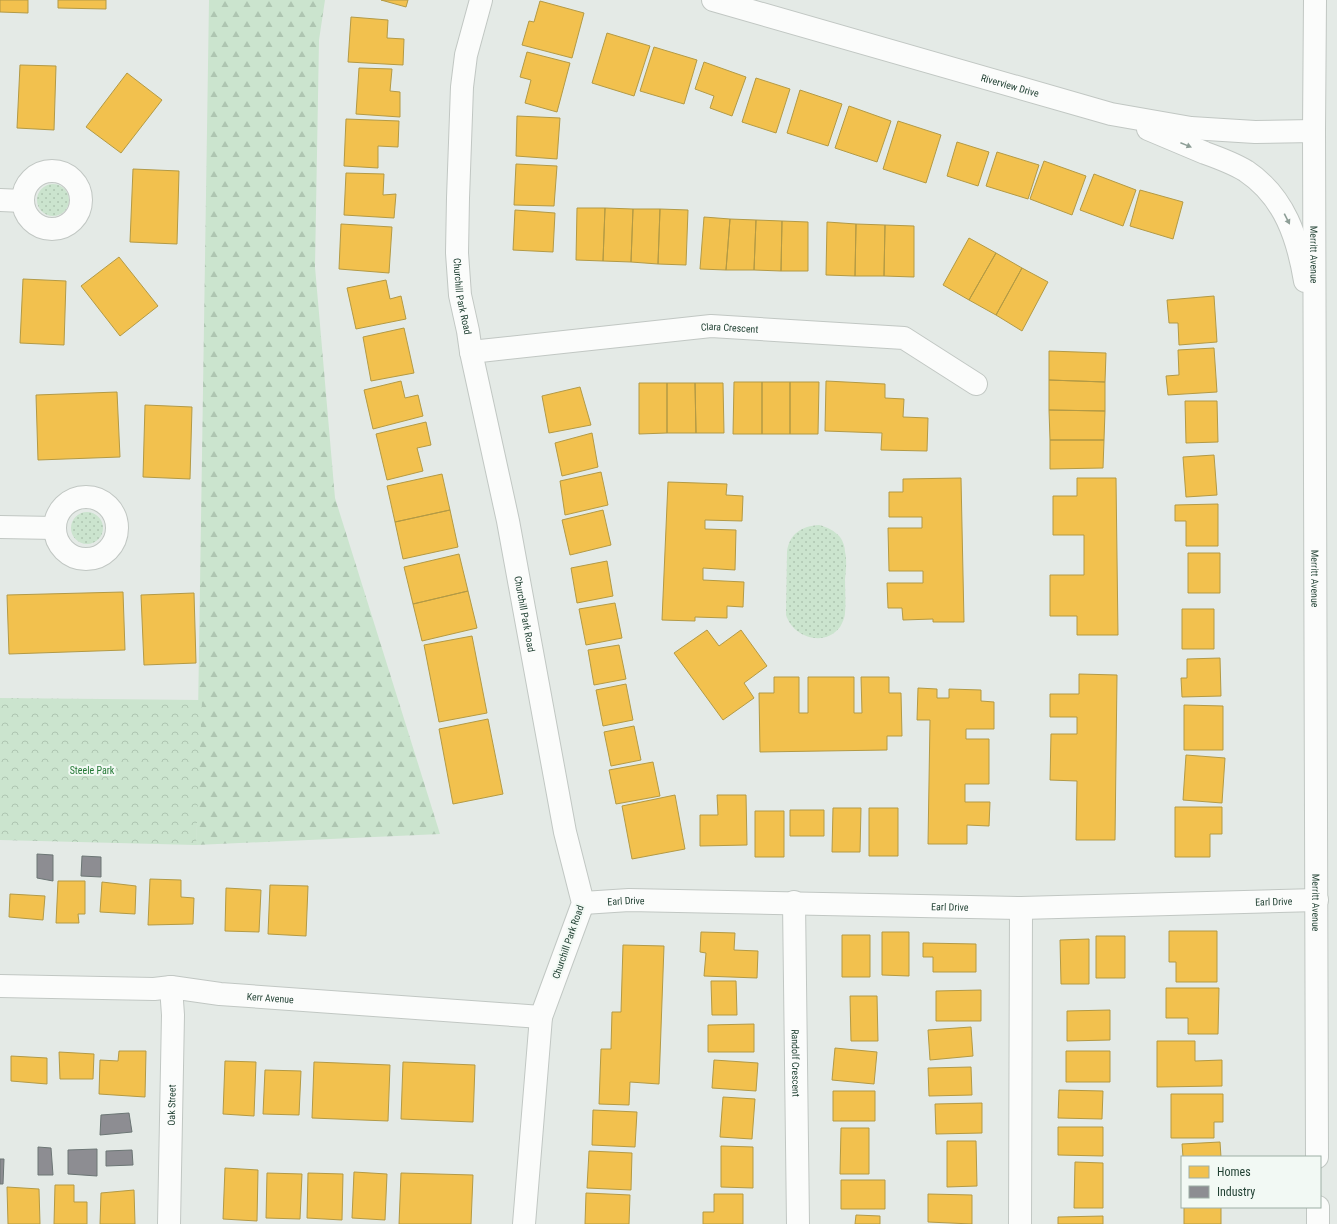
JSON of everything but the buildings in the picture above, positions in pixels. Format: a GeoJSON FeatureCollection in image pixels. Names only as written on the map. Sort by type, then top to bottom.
{"type":"FeatureCollection","features":[{"type":"Feature","properties":{"kind":"street","name":"Churchill Park Road"},"geometry":{"type":"LineString","coordinates":[[481,0],[466,55],[462,87],[457,253],[460,295],[468,331],[470,352],[508,521],[565,832],[582,903],[541,1017],[524,1224]]}},
{"type":"Feature","properties":{"kind":"street","name":"Riverview Drive"},"geometry":{"type":"LineString","coordinates":[[713,0],[1111,114],[1191,128],[1255,132],[1314,131]]}},
{"type":"Feature","properties":{"kind":"street","name":"Merritt Avenue"},"geometry":{"type":"LineString","coordinates":[[1315,0],[1314,131],[1318,1156]]}},
{"type":"Feature","properties":{"kind":"street"},"geometry":{"type":"LineString","coordinates":[[1111,114],[1232,163],[1247,172],[1267,190],[1282,210],[1293,230],[1315,319]]}},
{"type":"Feature","properties":{"kind":"street"},"geometry":{"type":"LineString","coordinates":[[0,200],[23,201]]}},
{"type":"Feature","properties":{"kind":"street","name":"Clara Crescent"},"geometry":{"type":"LineString","coordinates":[[470,352],[711,326],[904,338],[976,384]]}},
{"type":"Feature","properties":{"kind":"street"},"geometry":{"type":"LineString","coordinates":[[0,527],[55,528]]}},
{"type":"Feature","properties":{"kind":"street","name":"Earl Drive"},"geometry":{"type":"LineString","coordinates":[[582,903],[629,900],[794,902],[1021,908],[1317,900]]}},
{"type":"Feature","properties":{"kind":"street","name":"Randolf Crescent"},"geometry":{"type":"LineString","coordinates":[[794,902],[798,1224]]}},
{"type":"Feature","properties":{"kind":"street"},"geometry":{"type":"LineString","coordinates":[[1020,1224],[1021,908]]}},
{"type":"Feature","properties":{"kind":"street","name":"Kerr Avenue"},"geometry":{"type":"LineString","coordinates":[[0,986],[154,989],[171,987],[220,994],[541,1017]]}},
{"type":"Feature","properties":{"kind":"street","name":"Oak Street"},"geometry":{"type":"LineString","coordinates":[[169,1224],[173,1014],[171,987]]}},
{"type":"Feature","properties":{"kind":"street"},"geometry":{"type":"LineString","coordinates":[[1318,1208],[1318,1224]]}},
{"type":"Feature","properties":{"kind":"green space"},"geometry":{"type":"Polygon","coordinates":[[[209,0],[325,0],[319,40],[315,267],[335,498],[440,834],[196,845],[209,0]]]}},
{"type":"Feature","properties":{"kind":"green space"},"geometry":{"type":"Polygon","coordinates":[[[53,184],[64,189],[69,200],[64,211],[53,216],[42,211],[37,200],[42,189],[53,184]]]}},
{"type":"Feature","properties":{"kind":"green space"},"geometry":{"type":"Polygon","coordinates":[[[87,512],[98,517],[103,528],[98,539],[87,544],[76,539],[71,528],[76,517],[87,512]]]}},
{"type":"Feature","properties":{"kind":"green space"},"geometry":{"type":"Polygon","coordinates":[[[819,525],[833,531],[841,539],[845,548],[846,565],[845,615],[840,627],[833,633],[826,637],[818,638],[802,634],[795,629],[786,615],[787,552],[790,540],[802,529],[819,525]]]}},
{"type":"Feature","properties":{"kind":"green space","name":"Steele Park"},"geometry":{"type":"Polygon","coordinates":[[[0,698],[202,700],[196,845],[0,840],[0,698]]]}}]}
